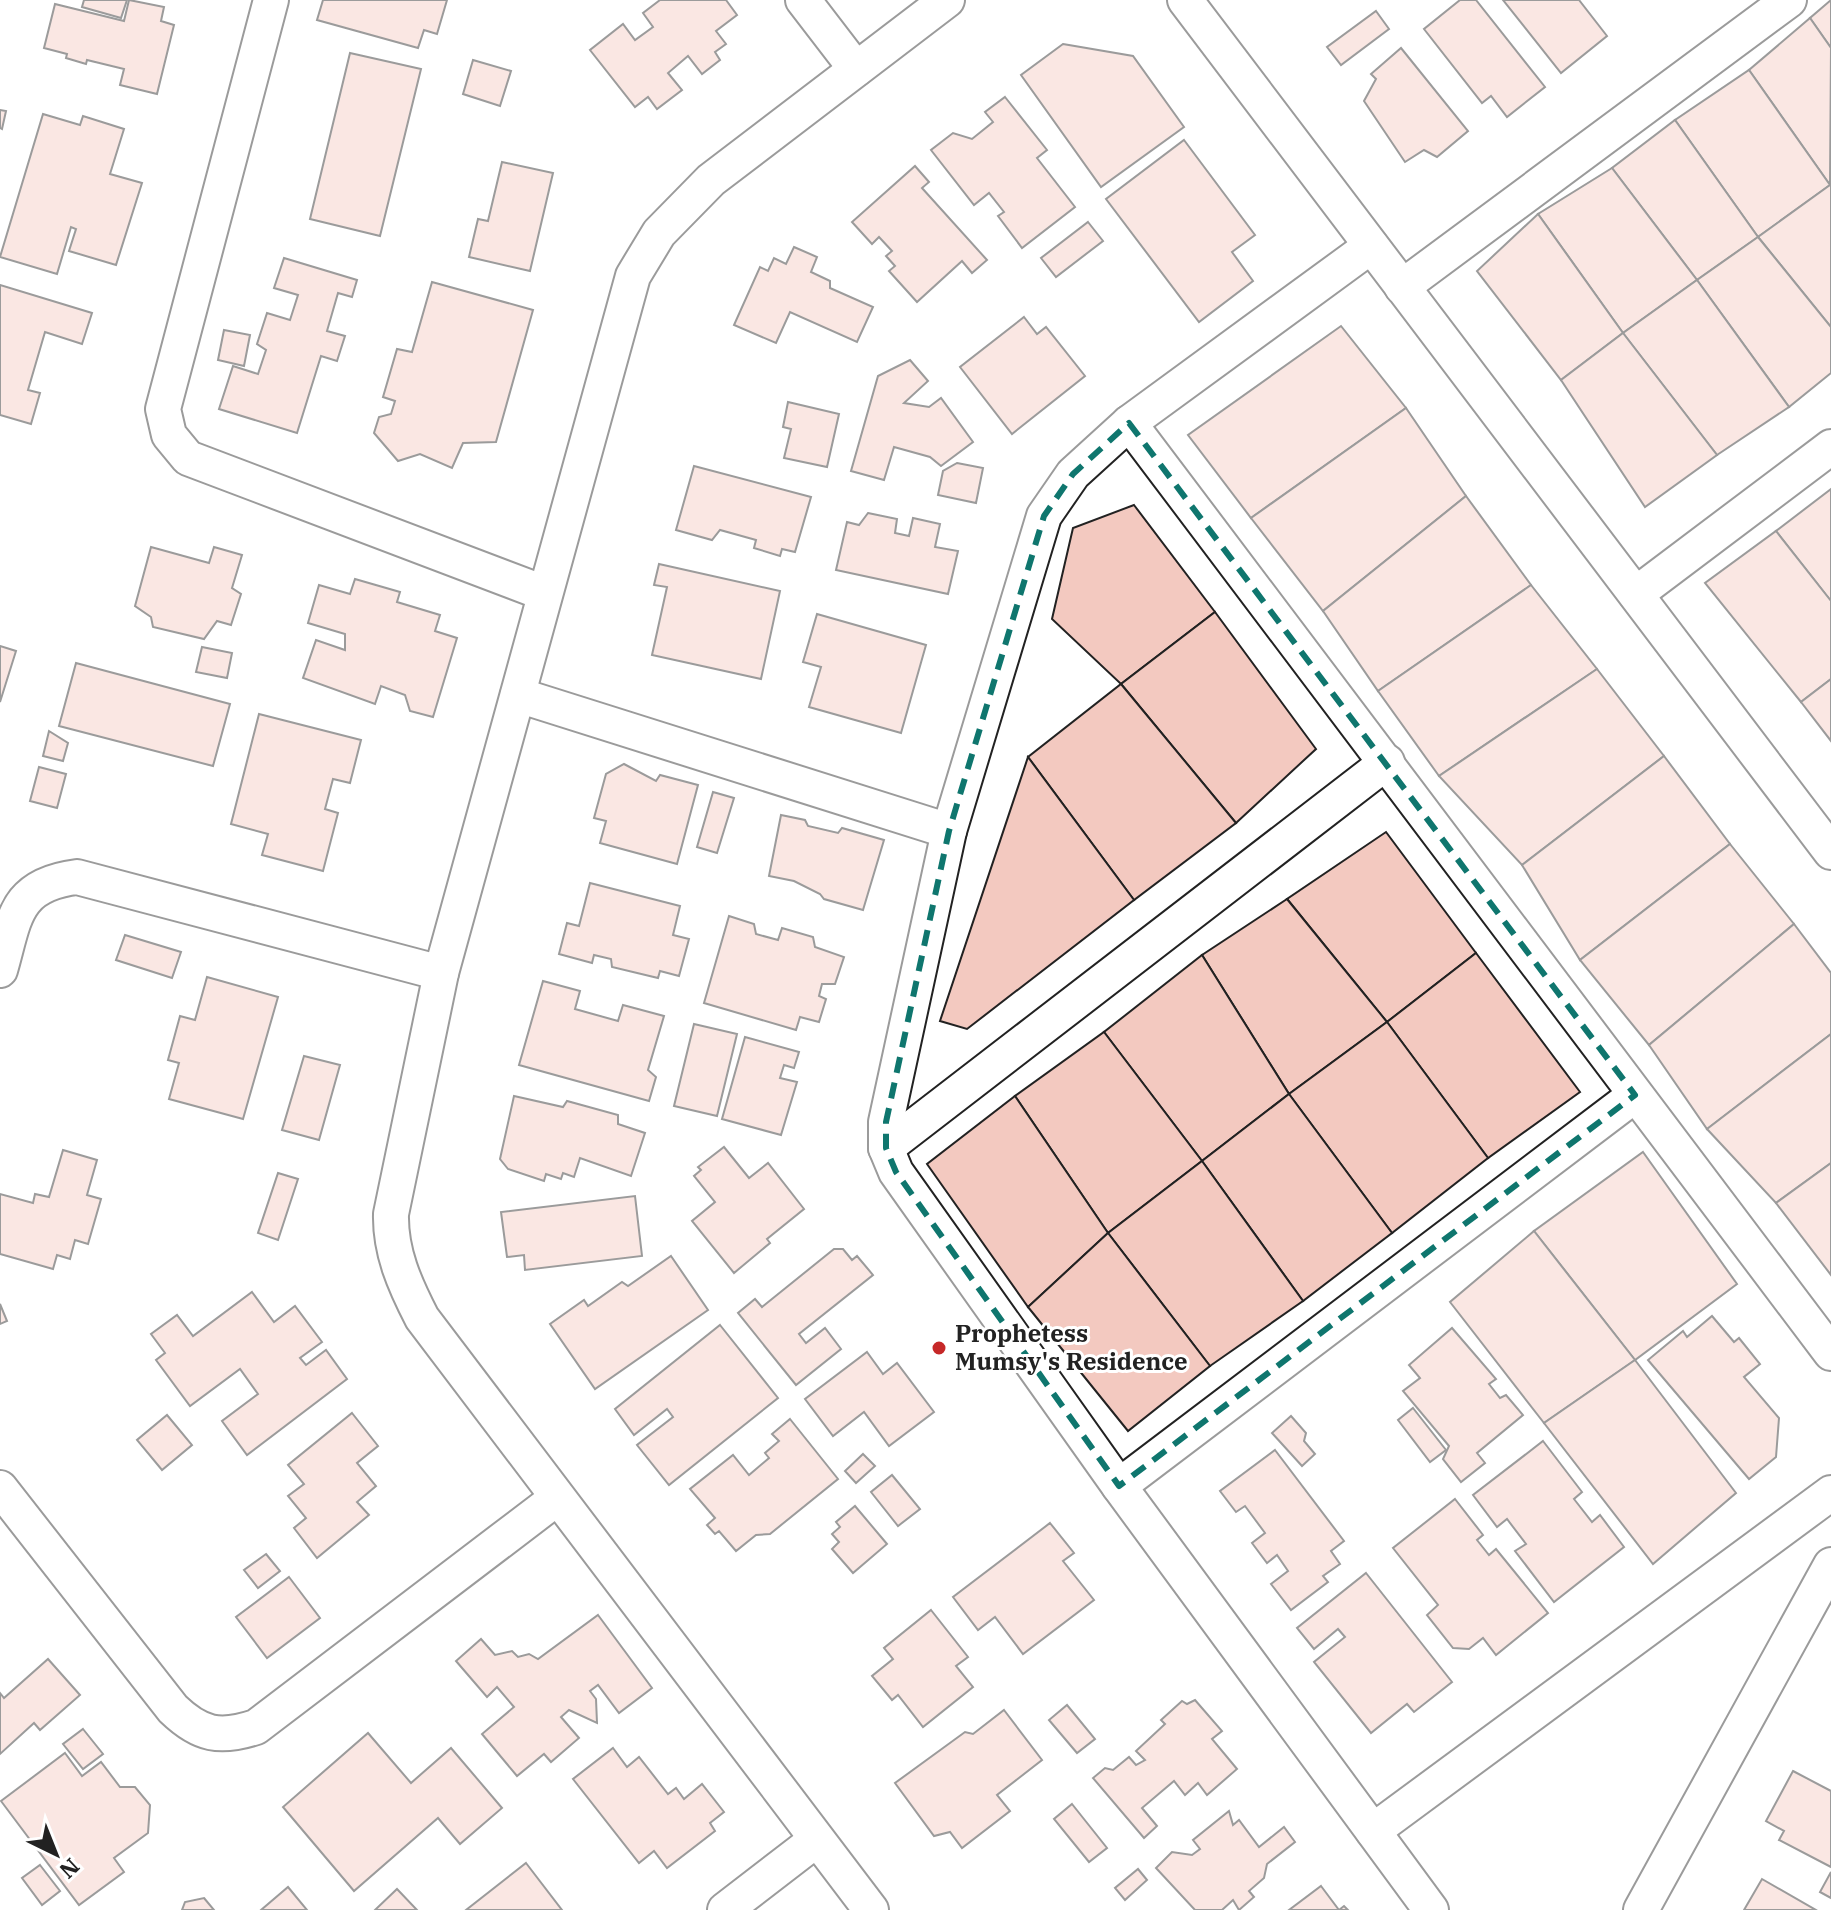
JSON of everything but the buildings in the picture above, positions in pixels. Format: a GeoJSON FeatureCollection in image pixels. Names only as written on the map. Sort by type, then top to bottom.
{"type":"FeatureCollection","features":[{"type":"Feature","properties":{"kind":"street"},"geometry":{"type":"LineString","coordinates":[[271,0],[163,409],[169,435],[188,458],[544,593]]}},
{"type":"Feature","properties":{"kind":"street"},"geometry":{"type":"LineString","coordinates":[[803,0],[856,69]]}},
{"type":"Feature","properties":{"kind":"street"},"geometry":{"type":"LineString","coordinates":[[871,1910],[422,1318],[404,1282],[390,1237],[391,1214],[441,973],[633,276],[659,233],[711,180],[947,0]]}},
{"type":"Feature","properties":{"kind":"street"},"geometry":{"type":"LineString","coordinates":[[1185,0],[1831,852]]}},
{"type":"Feature","properties":{"kind":"street"},"geometry":{"type":"LineString","coordinates":[[1402,287],[1789,0]]}},
{"type":"Feature","properties":{"kind":"street"},"geometry":{"type":"LineString","coordinates":[[1371,246],[1129,423],[1073,474],[1044,516],[949,831],[886,1122],[886,1148],[896,1172],[1119,1486],[1431,1910]]}},
{"type":"Feature","properties":{"kind":"street"},"geometry":{"type":"LineString","coordinates":[[1129,423],[1831,1353]]}},
{"type":"Feature","properties":{"kind":"street"},"geometry":{"type":"LineString","coordinates":[[1636,594],[1831,447]]}},
{"type":"Feature","properties":{"kind":"street"},"geometry":{"type":"LineString","coordinates":[[518,695],[949,831]]}},
{"type":"Feature","properties":{"kind":"street"},"geometry":{"type":"LineString","coordinates":[[886,1148],[1387,762]]}},
{"type":"Feature","properties":{"kind":"street"},"geometry":{"type":"LineString","coordinates":[[0,970],[17,910],[32,892],[57,880],[77,877],[441,973]]}},
{"type":"Feature","properties":{"kind":"street"},"geometry":{"type":"LineString","coordinates":[[1119,1486],[1635,1095]]}},
{"type":"Feature","properties":{"kind":"street"},"geometry":{"type":"LineString","coordinates":[[0,1488],[173,1709],[189,1724],[200,1729],[234,1734],[256,1727],[557,1498]]}},
{"type":"Feature","properties":{"kind":"street"},"geometry":{"type":"LineString","coordinates":[[1373,1831],[1831,1493]]}},
{"type":"Feature","properties":{"kind":"street"},"geometry":{"type":"LineString","coordinates":[[1641,1910],[1831,1565]]}},
{"type":"Feature","properties":{"kind":"street"},"geometry":{"type":"LineString","coordinates":[[725,1910],[816,1840]]}},
{"type":"Feature","properties":{"kind":"highlighted area"},"geometry":{"type":"Polygon","coordinates":[[[1129,423],[1635,1095],[1119,1486],[896,1172],[886,1148],[886,1122],[949,831],[1044,516],[1073,474],[1129,423]]]}},
{"type":"Feature","properties":{"kind":"place","name":"Prophetess Mumsy's Residence"},"geometry":{"type":"Point","coordinates":[939,1348]}}]}
